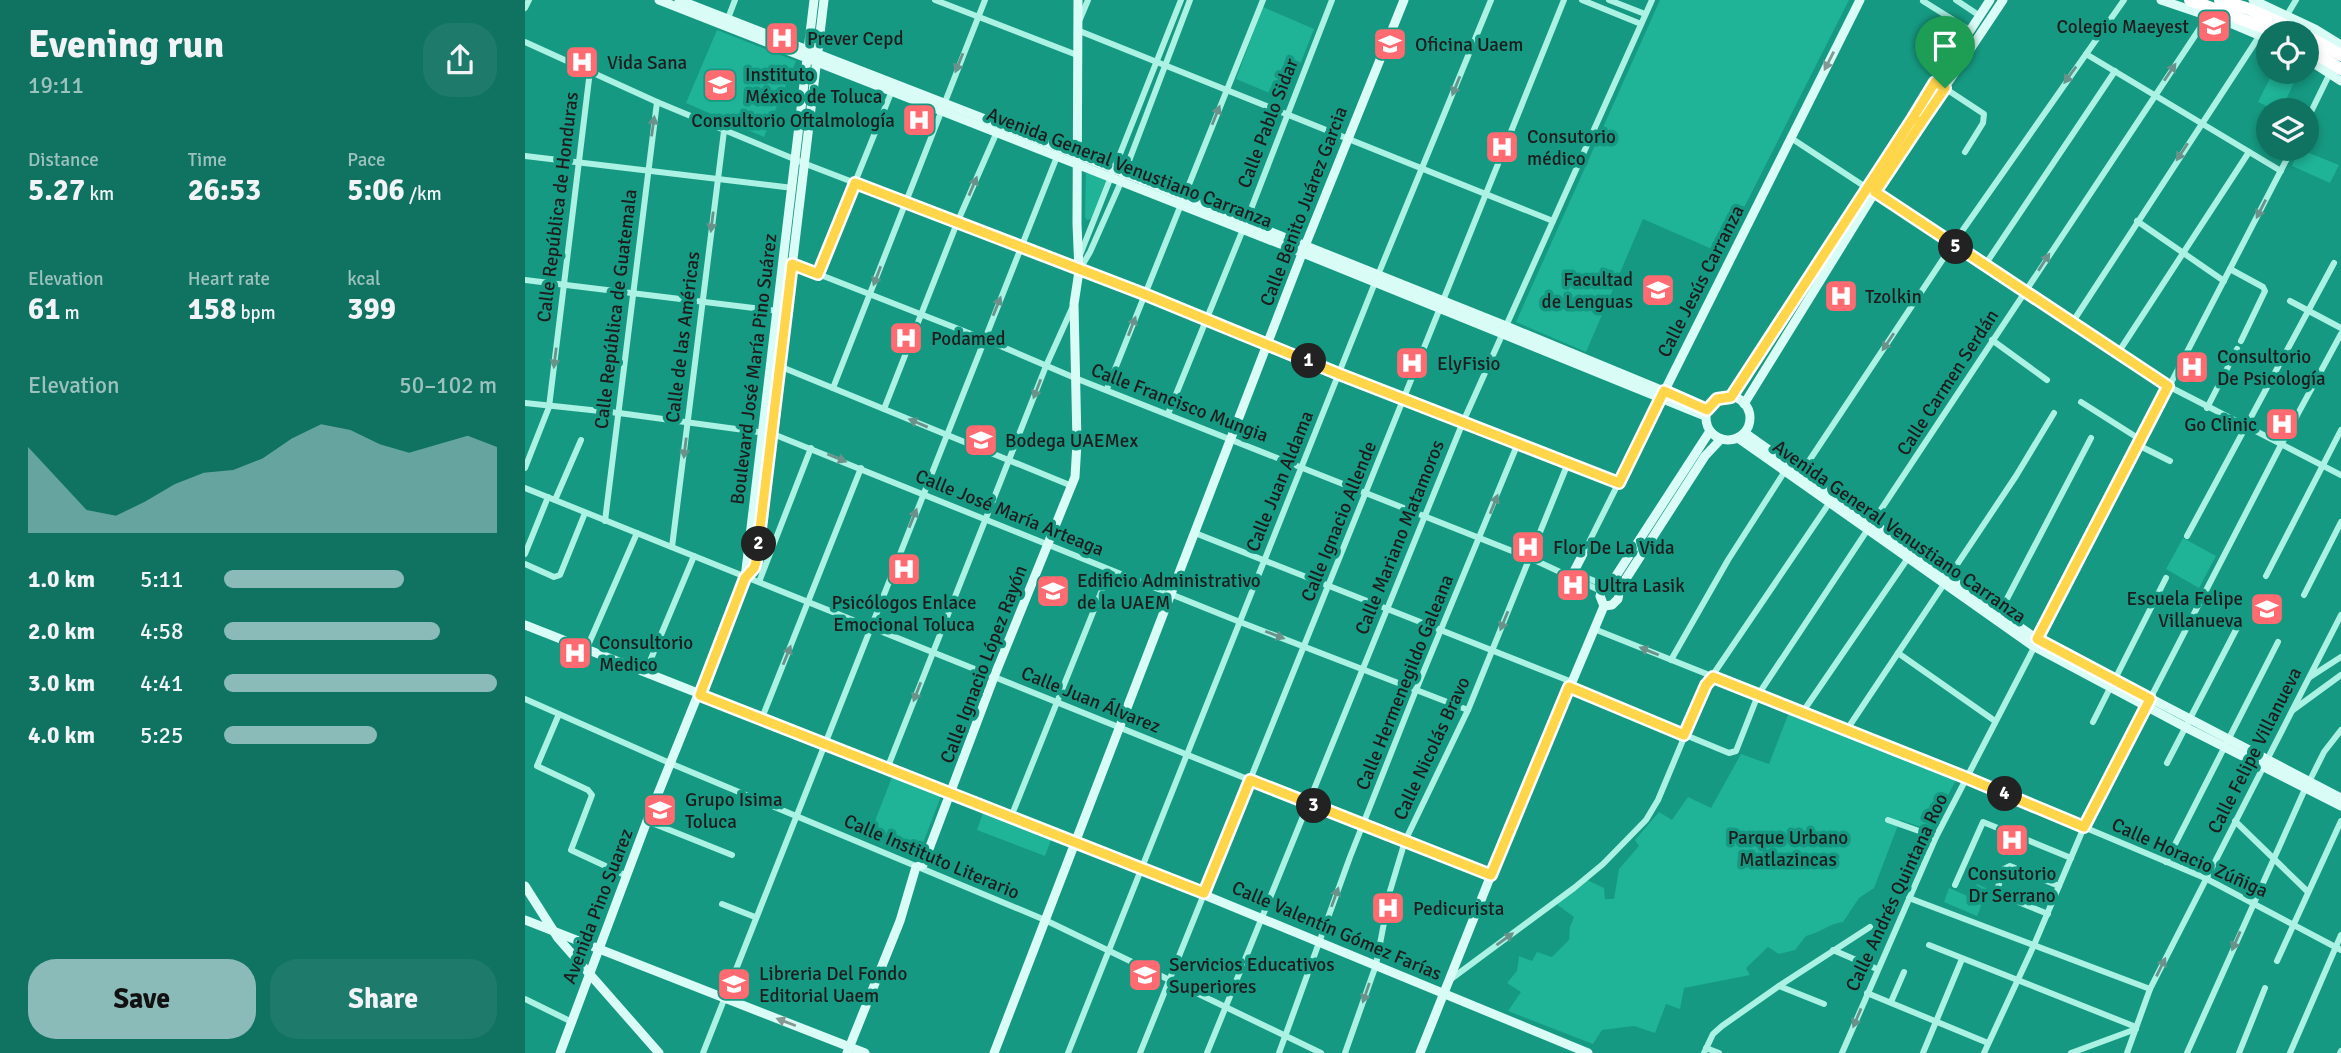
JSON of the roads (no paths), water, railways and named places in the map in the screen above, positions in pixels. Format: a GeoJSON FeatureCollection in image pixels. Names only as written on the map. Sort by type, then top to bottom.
{"type":"FeatureCollection","features":[{"type":"Feature","properties":{"kind":"highway"},"geometry":{"type":"LineString","coordinates":[[2190,0],[2256,23]]}},
{"type":"Feature","properties":{"kind":"highway"},"geometry":{"type":"LineString","coordinates":[[2220,0],[2276,21]]}},
{"type":"Feature","properties":{"kind":"highway"},"geometry":{"type":"LineString","coordinates":[[2319,43],[2341,55]]}},
{"type":"Feature","properties":{"kind":"highway"},"geometry":{"type":"LineString","coordinates":[[2319,58],[2336,71]]}},
{"type":"Feature","properties":{"kind":"main road","name":"Avenida General Venustiano Carranza"},"geometry":{"type":"LineString","coordinates":[[679,0],[726,23]]}},
{"type":"Feature","properties":{"kind":"main road","name":"Boulevard José María Pino Suárez"},"geometry":{"type":"LineString","coordinates":[[745,578],[756,562],[762,518],[775,365],[812,57],[814,0]]}},
{"type":"Feature","properties":{"kind":"main road","name":"Boulevard José María Pino Suárez"},"geometry":{"type":"LineString","coordinates":[[812,57],[824,0]]}},
{"type":"Feature","properties":{"kind":"main road","name":"Calle Ignacio López Rayón"},"geometry":{"type":"LineString","coordinates":[[848,1050],[916,867],[923,865],[994,677],[1072,486],[1077,443],[1074,304],[1079,271],[1078,0]]}},
{"type":"Feature","properties":{"kind":"main road","name":"Calle Benito Juárez Garcia"},"geometry":{"type":"LineString","coordinates":[[994,1053],[1304,249],[1404,0]]}},
{"type":"Feature","properties":{"kind":"main road","name":"Calle Jesús Carranza"},"geometry":{"type":"LineString","coordinates":[[1662,394],[1860,0]]}},
{"type":"Feature","properties":{"kind":"main road"},"geometry":{"type":"LineString","coordinates":[[1917,121],[1935,82],[1990,0]]}},
{"type":"Feature","properties":{"kind":"main road"},"geometry":{"type":"LineString","coordinates":[[1731,397],[1917,121],[1945,88],[2003,0]]}},
{"type":"Feature","properties":{"kind":"main road"},"geometry":{"type":"LineString","coordinates":[[2161,0],[2256,34]]}},
{"type":"Feature","properties":{"kind":"main road"},"geometry":{"type":"LineString","coordinates":[[2253,0],[2287,15],[2341,45]]}},
{"type":"Feature","properties":{"kind":"main road","name":"Avenida General Venustiano Carranza"},"geometry":{"type":"LineString","coordinates":[[664,1],[1304,249],[1706,413]]}},
{"type":"Feature","properties":{"kind":"main road","name":"Avenida General Venustiano Carranza"},"geometry":{"type":"LineString","coordinates":[[812,57],[891,93],[941,108],[996,134],[1058,153]]}},
{"type":"Feature","properties":{"kind":"main road"},"geometry":{"type":"LineString","coordinates":[[2319,64],[2336,71],[2341,81]]}},
{"type":"Feature","properties":{"kind":"main road","name":"Boulevard José María Pino Suárez"},"geometry":{"type":"LineString","coordinates":[[788,262],[793,188],[800,161]]}},
{"type":"Feature","properties":{"kind":"main road"},"geometry":{"type":"LineString","coordinates":[[1744,404],[1871,190]]}},
{"type":"Feature","properties":{"kind":"main road"},"geometry":{"type":"LineString","coordinates":[[1731,397],[1744,404],[1750,418],[1742,435],[1730,440],[1721,439],[1710,431],[1706,413],[1717,399],[1731,397]]}},
{"type":"Feature","properties":{"kind":"main road"},"geometry":{"type":"LineString","coordinates":[[1609,587],[1710,431]]}},
{"type":"Feature","properties":{"kind":"main road","name":"Boulevard José María Pino Suárez"},"geometry":{"type":"LineString","coordinates":[[745,578],[751,516],[768,433]]}},
{"type":"Feature","properties":{"kind":"main road","name":"Avenida General Venustiano Carranza"},"geometry":{"type":"LineString","coordinates":[[1742,435],[1801,473],[1908,558],[1947,580]]}},
{"type":"Feature","properties":{"kind":"main road","name":"Avenida General Venustiano Carranza"},"geometry":{"type":"LineString","coordinates":[[1742,435],[1785,471],[2035,642],[2341,806]]}},
{"type":"Feature","properties":{"kind":"main road"},"geometry":{"type":"LineString","coordinates":[[1604,606],[1600,600],[1609,587],[1705,456],[1721,439]]}},
{"type":"Feature","properties":{"kind":"main road"},"geometry":{"type":"LineString","coordinates":[[751,516],[762,518]]}},
{"type":"Feature","properties":{"kind":"main road","name":"Calle Jesús Carranza"},"geometry":{"type":"LineString","coordinates":[[1570,574],[1583,554]]}},
{"type":"Feature","properties":{"kind":"main road","name":"Avenida Pino Suarez"},"geometry":{"type":"LineString","coordinates":[[560,1053],[647,821],[745,578]]}},
{"type":"Feature","properties":{"kind":"main road"},"geometry":{"type":"LineString","coordinates":[[1604,606],[1615,602],[1609,587]]}},
{"type":"Feature","properties":{"kind":"main road"},"geometry":{"type":"LineString","coordinates":[[1420,1053],[1604,606]]}},
{"type":"Feature","properties":{"kind":"main road","name":"Calle Valentín Gómez Farías"},"geometry":{"type":"LineString","coordinates":[[525,625],[1142,868],[1588,1053]]}},
{"type":"Feature","properties":{"kind":"main road","name":"Avenida General Venustiano Carranza"},"geometry":{"type":"LineString","coordinates":[[2307,786],[2341,798]]}},
{"type":"Feature","properties":{"kind":"main road"},"geometry":{"type":"LineString","coordinates":[[525,886],[552,931],[659,1053]]}},
{"type":"Feature","properties":{"kind":"main road"},"geometry":{"type":"LineString","coordinates":[[525,920],[724,997],[848,1050],[865,1053]]}},
{"type":"Feature","properties":{"kind":"street"},"geometry":{"type":"LineString","coordinates":[[525,8],[529,0]]}},
{"type":"Feature","properties":{"kind":"street"},"geometry":{"type":"LineString","coordinates":[[726,23],[735,0]]}},
{"type":"Feature","properties":{"kind":"street"},"geometry":{"type":"LineString","coordinates":[[935,0],[1077,55]]}},
{"type":"Feature","properties":{"kind":"street"},"geometry":{"type":"LineString","coordinates":[[833,388],[985,0]]}},
{"type":"Feature","properties":{"kind":"street"},"geometry":{"type":"LineString","coordinates":[[1088,0],[1077,27],[1226,91],[1553,221]]}},
{"type":"Feature","properties":{"kind":"street"},"geometry":{"type":"LineString","coordinates":[[1079,271],[1122,178],[1181,0]]}},
{"type":"Feature","properties":{"kind":"street"},"geometry":{"type":"LineString","coordinates":[[1079,258],[1112,174],[1190,0]]}},
{"type":"Feature","properties":{"kind":"street"},"geometry":{"type":"LineString","coordinates":[[1107,389],[1263,0]]}},
{"type":"Feature","properties":{"kind":"street","name":"Calle Pablo Sidar"},"geometry":{"type":"LineString","coordinates":[[1168,414],[1332,0]]}},
{"type":"Feature","properties":{"kind":"street","name":"Calle Juan Aldama"},"geometry":{"type":"LineString","coordinates":[[1069,1053],[1376,279],[1491,0]]}},
{"type":"Feature","properties":{"kind":"street","name":"Calle Ignacio Allende"},"geometry":{"type":"LineString","coordinates":[[1140,1053],[1564,0]]}},
{"type":"Feature","properties":{"kind":"street"},"geometry":{"type":"LineString","coordinates":[[1582,0],[1641,24]]}},
{"type":"Feature","properties":{"kind":"street"},"geometry":{"type":"LineString","coordinates":[[1609,0],[1645,14]]}},
{"type":"Feature","properties":{"kind":"street","name":"Calle Mariano Matamoros"},"geometry":{"type":"LineString","coordinates":[[1207,1053],[1426,517],[1462,422],[1651,0]]}},
{"type":"Feature","properties":{"kind":"street"},"geometry":{"type":"LineString","coordinates":[[1956,0],[1980,16]]}},
{"type":"Feature","properties":{"kind":"street"},"geometry":{"type":"LineString","coordinates":[[1801,473],[1952,244],[2124,0]]}},
{"type":"Feature","properties":{"kind":"street"},"geometry":{"type":"LineString","coordinates":[[2287,15],[2296,0]]}},
{"type":"Feature","properties":{"kind":"street"},"geometry":{"type":"LineString","coordinates":[[1923,1],[1971,31]]}},
{"type":"Feature","properties":{"kind":"street","name":"Calle Carmen Serdán"},"geometry":{"type":"LineString","coordinates":[[1684,735],[1729,753],[1736,751],[1758,695],[2208,16]]}},
{"type":"Feature","properties":{"kind":"street"},"geometry":{"type":"LineString","coordinates":[[525,42],[724,131],[1619,483]]}},
{"type":"Feature","properties":{"kind":"street"},"geometry":{"type":"LineString","coordinates":[[2072,323],[2201,123],[2256,48]]}},
{"type":"Feature","properties":{"kind":"street"},"geometry":{"type":"LineString","coordinates":[[2086,54],[2281,171]]}},
{"type":"Feature","properties":{"kind":"street","name":"Calle República de Honduras"},"geometry":{"type":"LineString","coordinates":[[525,468],[549,407],[590,71]]}},
{"type":"Feature","properties":{"kind":"street"},"geometry":{"type":"LineString","coordinates":[[1985,265],[2115,71]]}},
{"type":"Feature","properties":{"kind":"street"},"geometry":{"type":"LineString","coordinates":[[2319,100],[2336,71]]}},
{"type":"Feature","properties":{"kind":"street"},"geometry":{"type":"LineString","coordinates":[[1935,82],[1983,112],[1985,116],[1965,152]]}},
{"type":"Feature","properties":{"kind":"street"},"geometry":{"type":"LineString","coordinates":[[818,274],[891,93]]}},
{"type":"Feature","properties":{"kind":"street","name":"Calle República de Guatemala"},"geometry":{"type":"LineString","coordinates":[[605,521],[657,102]]}},
{"type":"Feature","properties":{"kind":"street","name":"Calle de las Américas"},"geometry":{"type":"LineString","coordinates":[[672,547],[724,131]]}},
{"type":"Feature","properties":{"kind":"street"},"geometry":{"type":"LineString","coordinates":[[884,409],[957,223],[996,134]]}},
{"type":"Feature","properties":{"kind":"street"},"geometry":{"type":"LineString","coordinates":[[1791,138],[2168,386],[2341,475]]}},
{"type":"Feature","properties":{"kind":"street"},"geometry":{"type":"LineString","coordinates":[[2118,353],[2249,152]]}},
{"type":"Feature","properties":{"kind":"street"},"geometry":{"type":"LineString","coordinates":[[703,1053],[1058,153]]}},
{"type":"Feature","properties":{"kind":"street"},"geometry":{"type":"LineString","coordinates":[[525,156],[793,188]]}},
{"type":"Feature","properties":{"kind":"street","name":"Calle Andrés Quintana Roo"},"geometry":{"type":"LineString","coordinates":[[1842,1053],[1936,837],[2286,161]]}},
{"type":"Feature","properties":{"kind":"street"},"geometry":{"type":"LineString","coordinates":[[2137,220],[2224,281]]}},
{"type":"Feature","properties":{"kind":"street","name":"Calle Francisco Mungia"},"geometry":{"type":"LineString","coordinates":[[788,262],[1302,466],[1366,494],[1609,587]]}},
{"type":"Feature","properties":{"kind":"street"},"geometry":{"type":"LineString","coordinates":[[2187,536],[2334,263]]}},
{"type":"Feature","properties":{"kind":"street"},"geometry":{"type":"LineString","coordinates":[[2230,269],[2263,287],[2265,291],[2242,341]]}},
{"type":"Feature","properties":{"kind":"street"},"geometry":{"type":"LineString","coordinates":[[525,280],[782,311]]}},
{"type":"Feature","properties":{"kind":"street"},"geometry":{"type":"LineString","coordinates":[[2290,301],[2341,328]]}},
{"type":"Feature","properties":{"kind":"street"},"geometry":{"type":"LineString","coordinates":[[887,769],[1046,366],[1074,304]]}},
{"type":"Feature","properties":{"kind":"street"},"geometry":{"type":"LineString","coordinates":[[1984,1053],[2048,914],[2084,827],[2341,334]]}},
{"type":"Feature","properties":{"kind":"street"},"geometry":{"type":"LineString","coordinates":[[1993,340],[2047,380]]}},
{"type":"Feature","properties":{"kind":"street"},"geometry":{"type":"LineString","coordinates":[[2207,408],[2237,349]]}},
{"type":"Feature","properties":{"kind":"street"},"geometry":{"type":"LineString","coordinates":[[775,365],[1072,486]]}},
{"type":"Feature","properties":{"kind":"street","name":"Calle Jesús Carranza"},"geometry":{"type":"LineString","coordinates":[[1583,554],[1662,394]]}},
{"type":"Feature","properties":{"kind":"street"},"geometry":{"type":"LineString","coordinates":[[2081,402],[2139,443],[2171,461]]}},
{"type":"Feature","properties":{"kind":"street","name":"Calle José María Arteaga"},"geometry":{"type":"LineString","coordinates":[[525,404],[619,413],[768,433],[861,468],[1171,595],[1468,710]]}},
{"type":"Feature","properties":{"kind":"street"},"geometry":{"type":"LineString","coordinates":[[1846,731],[2016,476],[2053,413]]}},
{"type":"Feature","properties":{"kind":"street"},"geometry":{"type":"LineString","coordinates":[[2266,576],[2341,430]]}},
{"type":"Feature","properties":{"kind":"street"},"geometry":{"type":"LineString","coordinates":[[1997,617],[2091,438]]}},
{"type":"Feature","properties":{"kind":"street"},"geometry":{"type":"LineString","coordinates":[[525,554],[581,440]]}},
{"type":"Feature","properties":{"kind":"street","name":"Calle Hermenegildo Galeana"},"geometry":{"type":"LineString","coordinates":[[1279,1053],[1363,825],[1440,629],[1518,443]]}},
{"type":"Feature","properties":{"kind":"street"},"geometry":{"type":"LineString","coordinates":[[759,582],[811,448]]}},
{"type":"Feature","properties":{"kind":"street","name":"Calle Nicolás Bravo"},"geometry":{"type":"LineString","coordinates":[[1345,1053],[1376,964],[1390,891],[1405,841],[1468,710],[1568,463]]}},
{"type":"Feature","properties":{"kind":"street"},"geometry":{"type":"LineString","coordinates":[[762,718],[861,468]]}},
{"type":"Feature","properties":{"kind":"street"},"geometry":{"type":"LineString","coordinates":[[1671,660],[1728,560],[1785,471]]}},
{"type":"Feature","properties":{"kind":"street","name":"Calle Juan Álvarez"},"geometry":{"type":"LineString","coordinates":[[525,488],[1491,875]]}},
{"type":"Feature","properties":{"kind":"street"},"geometry":{"type":"LineString","coordinates":[[1450,979],[1574,888],[1603,864],[1646,820],[1706,685],[1830,502]]}},
{"type":"Feature","properties":{"kind":"street"},"geometry":{"type":"LineString","coordinates":[[525,564],[554,577],[562,571],[585,513]]}},
{"type":"Feature","properties":{"kind":"street"},"geometry":{"type":"LineString","coordinates":[[2304,594],[2341,523]]}},
{"type":"Feature","properties":{"kind":"street"},"geometry":{"type":"LineString","coordinates":[[1195,533],[1492,650],[1684,735]]}},
{"type":"Feature","properties":{"kind":"street"},"geometry":{"type":"LineString","coordinates":[[586,650],[637,534]]}},
{"type":"Feature","properties":{"kind":"street"},"geometry":{"type":"LineString","coordinates":[[645,673],[694,556]]}},
{"type":"Feature","properties":{"kind":"street"},"geometry":{"type":"LineString","coordinates":[[1802,713],[1908,558]]}},
{"type":"Feature","properties":{"kind":"street"},"geometry":{"type":"LineString","coordinates":[[1011,817],[1110,570]]}},
{"type":"Feature","properties":{"kind":"street"},"geometry":{"type":"LineString","coordinates":[[2092,722],[2166,578]]}},
{"type":"Feature","properties":{"kind":"street","name":"Calle Felipe Villanueva"},"geometry":{"type":"LineString","coordinates":[[2127,1053],[2150,989],[2341,615]]}},
{"type":"Feature","properties":{"kind":"street"},"geometry":{"type":"LineString","coordinates":[[2167,763],[2239,624]]}},
{"type":"Feature","properties":{"kind":"street","name":"Calle Horacio Zúñiga"},"geometry":{"type":"LineString","coordinates":[[1594,629],[1967,778],[2205,878],[2338,948]]}},
{"type":"Feature","properties":{"kind":"street"},"geometry":{"type":"LineString","coordinates":[[2166,862],[2278,642]]}},
{"type":"Feature","properties":{"kind":"street"},"geometry":{"type":"LineString","coordinates":[[1898,653],[1995,721]]}},
{"type":"Feature","properties":{"kind":"street"},"geometry":{"type":"LineString","coordinates":[[2308,679],[2341,657]]}},
{"type":"Feature","properties":{"kind":"street"},"geometry":{"type":"LineString","coordinates":[[2291,711],[2341,675]]}},
{"type":"Feature","properties":{"kind":"street","name":"Calle Instituto Literario"},"geometry":{"type":"LineString","coordinates":[[525,699],[672,764],[1045,920],[1321,1053]]}},
{"type":"Feature","properties":{"kind":"street"},"geometry":{"type":"LineString","coordinates":[[559,714],[537,766],[588,790],[592,795],[571,850],[627,876]]}},
{"type":"Feature","properties":{"kind":"street"},"geometry":{"type":"LineString","coordinates":[[2187,1053],[2307,786],[2324,752],[2341,730]]}},
{"type":"Feature","properties":{"kind":"street"},"geometry":{"type":"LineString","coordinates":[[1888,820],[1936,837]]}},
{"type":"Feature","properties":{"kind":"street"},"geometry":{"type":"LineString","coordinates":[[647,821],[732,855]]}},
{"type":"Feature","properties":{"kind":"street"},"geometry":{"type":"LineString","coordinates":[[2235,821],[2308,892]]}},
{"type":"Feature","properties":{"kind":"street"},"geometry":{"type":"LineString","coordinates":[[2277,961],[2341,821]]}},
{"type":"Feature","properties":{"kind":"street"},"geometry":{"type":"LineString","coordinates":[[1955,885],[1983,822],[2071,858]]}},
{"type":"Feature","properties":{"kind":"street"},"geometry":{"type":"LineString","coordinates":[[2048,914],[2001,895],[1998,887],[2004,869],[2010,866],[2059,886]]}},
{"type":"Feature","properties":{"kind":"street"},"geometry":{"type":"LineString","coordinates":[[1909,898],[2150,989]]}},
{"type":"Feature","properties":{"kind":"street"},"geometry":{"type":"LineString","coordinates":[[722,904],[755,918]]}},
{"type":"Feature","properties":{"kind":"street"},"geometry":{"type":"LineString","coordinates":[[1719,1053],[1705,1050],[1713,1034],[1722,1026],[1870,927]]}},
{"type":"Feature","properties":{"kind":"street"},"geometry":{"type":"LineString","coordinates":[[2290,1053],[2338,948],[2341,935]]}},
{"type":"Feature","properties":{"kind":"street"},"geometry":{"type":"LineString","coordinates":[[1929,945],[2136,1028]]}},
{"type":"Feature","properties":{"kind":"street"},"geometry":{"type":"LineString","coordinates":[[1833,950],[1877,969]]}},
{"type":"Feature","properties":{"kind":"street"},"geometry":{"type":"LineString","coordinates":[[1923,1053],[1962,959]]}},
{"type":"Feature","properties":{"kind":"street"},"geometry":{"type":"LineString","coordinates":[[1891,1002],[1904,972]]}},
{"type":"Feature","properties":{"kind":"street"},"geometry":{"type":"LineString","coordinates":[[1779,986],[1824,1004]]}},
{"type":"Feature","properties":{"kind":"street"},"geometry":{"type":"LineString","coordinates":[[2239,1053],[2265,988]]}},
{"type":"Feature","properties":{"kind":"street"},"geometry":{"type":"LineString","coordinates":[[1867,993],[1988,1042]]}},
{"type":"Feature","properties":{"kind":"street"},"geometry":{"type":"LineString","coordinates":[[525,999],[572,1021]]}},
{"type":"Feature","properties":{"kind":"street"},"geometry":{"type":"LineString","coordinates":[[2071,1053],[2136,1028]]}},
{"type":"Feature","properties":{"kind":"place","name":"Colegio Maeyest"},"geometry":{"type":"Point","coordinates":[2214,26]}},
{"type":"Feature","properties":{"kind":"place","name":"Prever Cepd"},"geometry":{"type":"Point","coordinates":[782,38]}},
{"type":"Feature","properties":{"kind":"place","name":"Oficina Uaem"},"geometry":{"type":"Point","coordinates":[1390,44]}},
{"type":"Feature","properties":{"kind":"place","name":"Vida Sana"},"geometry":{"type":"Point","coordinates":[582,62]}},
{"type":"Feature","properties":{"kind":"place","name":"Instituto México de Toluca"},"geometry":{"type":"Point","coordinates":[720,85]}},
{"type":"Feature","properties":{"kind":"place","name":"Consultorio Oftalmología"},"geometry":{"type":"Point","coordinates":[919,120]}},
{"type":"Feature","properties":{"kind":"place","name":"Consutorio médico"},"geometry":{"type":"Point","coordinates":[1502,147]}},
{"type":"Feature","properties":{"kind":"place","name":"Facultad de Lenguas"},"geometry":{"type":"Point","coordinates":[1658,290]}},
{"type":"Feature","properties":{"kind":"place","name":"Tzolkin"},"geometry":{"type":"Point","coordinates":[1841,296]}},
{"type":"Feature","properties":{"kind":"place","name":"Podamed"},"geometry":{"type":"Point","coordinates":[906,338]}},
{"type":"Feature","properties":{"kind":"place","name":"ElyFisio"},"geometry":{"type":"Point","coordinates":[1412,363]}},
{"type":"Feature","properties":{"kind":"place","name":"Consultorio De Psicología"},"geometry":{"type":"Point","coordinates":[2192,367]}},
{"type":"Feature","properties":{"kind":"place","name":"Go Clinic"},"geometry":{"type":"Point","coordinates":[2282,424]}},
{"type":"Feature","properties":{"kind":"place","name":"Bodega UAEMex"},"geometry":{"type":"Point","coordinates":[981,440]}},
{"type":"Feature","properties":{"kind":"place","name":"Flor De La Vida"},"geometry":{"type":"Point","coordinates":[1528,547]}},
{"type":"Feature","properties":{"kind":"place","name":"Psicólogos Enlace Emocional Toluca"},"geometry":{"type":"Point","coordinates":[904,569]}},
{"type":"Feature","properties":{"kind":"place","name":"Ultra Lasik"},"geometry":{"type":"Point","coordinates":[1573,585]}},
{"type":"Feature","properties":{"kind":"place","name":"Edificio Administrativo de la UAEM"},"geometry":{"type":"Point","coordinates":[1053,591]}},
{"type":"Feature","properties":{"kind":"place","name":"Escuela Felipe Villanueva"},"geometry":{"type":"Point","coordinates":[2267,609]}},
{"type":"Feature","properties":{"kind":"place","name":"Consultorio Medico"},"geometry":{"type":"Point","coordinates":[575,653]}},
{"type":"Feature","properties":{"kind":"place","name":"Grupo Isima Toluca"},"geometry":{"type":"Point","coordinates":[660,810]}},
{"type":"Feature","properties":{"kind":"place","name":"Consutorio Dr Serrano"},"geometry":{"type":"Point","coordinates":[2012,840]}},
{"type":"Feature","properties":{"kind":"place","name":"Pedicurista"},"geometry":{"type":"Point","coordinates":[1388,908]}},
{"type":"Feature","properties":{"kind":"place","name":"Servicios Educativos Superiores"},"geometry":{"type":"Point","coordinates":[1145,975]}},
{"type":"Feature","properties":{"kind":"place","name":"Libreria Del Fondo Editorial Uaem"},"geometry":{"type":"Point","coordinates":[734,984]}},
{"type":"Feature","properties":{"kind":"park label","name":"Parque Urbano Matlazincas"},"geometry":{"type":"Point","coordinates":[1788,848]}}]}
